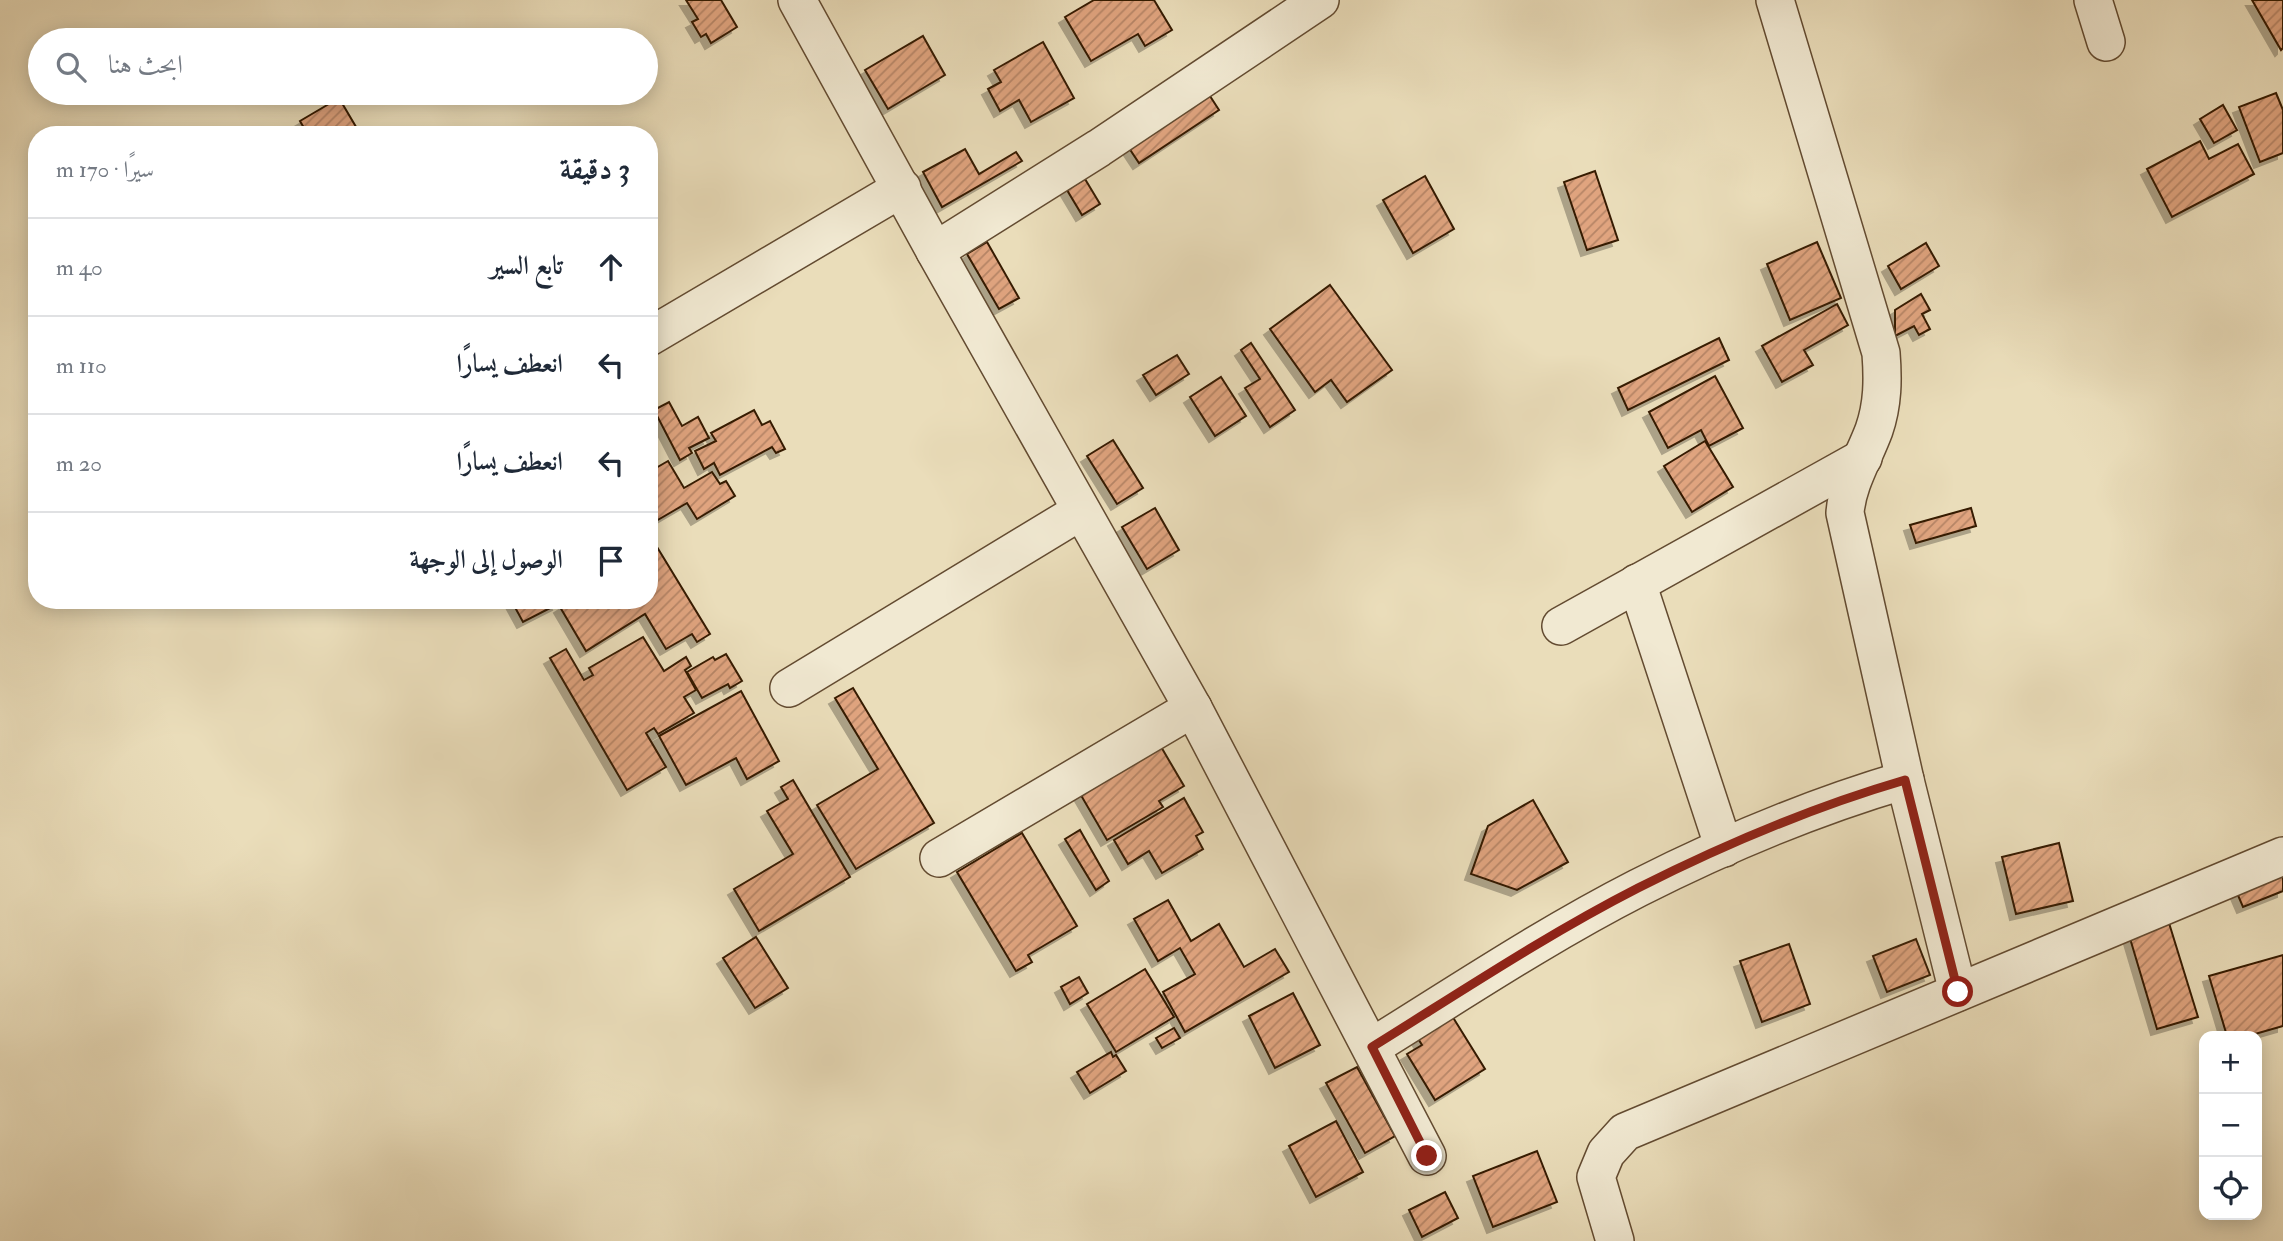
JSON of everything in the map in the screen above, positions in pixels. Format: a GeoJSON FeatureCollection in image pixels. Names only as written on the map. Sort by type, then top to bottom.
{"type":"FeatureCollection","features":[{"type":"Feature","properties":{"kind":"street"},"geometry":{"type":"LineString","coordinates":[[797,0],[1193,708],[1427,1156]]}},
{"type":"Feature","properties":{"kind":"street"},"geometry":{"type":"LineString","coordinates":[[936,251],[1099,148],[1320,0]]}},
{"type":"Feature","properties":{"kind":"street"},"geometry":{"type":"LineString","coordinates":[[1775,0],[1881,353],[1884,387],[1875,426],[1846,499],[1845,513],[1905,780],[1958,992]]}},
{"type":"Feature","properties":{"kind":"street"},"geometry":{"type":"LineString","coordinates":[[2092,0],[2106,42]]}},
{"type":"Feature","properties":{"kind":"street"},"geometry":{"type":"LineString","coordinates":[[658,332],[902,188]]}},
{"type":"Feature","properties":{"kind":"street"},"geometry":{"type":"LineString","coordinates":[[1561,626],[1863,458]]}},
{"type":"Feature","properties":{"kind":"street"},"geometry":{"type":"LineString","coordinates":[[789,688],[1081,511]]}},
{"type":"Feature","properties":{"kind":"street"},"geometry":{"type":"LineString","coordinates":[[1637,583],[1724,848]]}},
{"type":"Feature","properties":{"kind":"street"},"geometry":{"type":"LineString","coordinates":[[939,858],[1193,708]]}},
{"type":"Feature","properties":{"kind":"street"},"geometry":{"type":"LineString","coordinates":[[1372,1047],[1636,889],[1724,848],[1865,792],[1905,780]]}},
{"type":"Feature","properties":{"kind":"street"},"geometry":{"type":"LineString","coordinates":[[1615,1241],[1596,1177],[1606,1153],[1625,1132],[2283,856]]}},
{"type":"Feature","properties":{"kind":"building"},"geometry":{"type":"Polygon","coordinates":[[[686,0],[721,0],[737,27],[711,43],[706,34],[701,37],[692,22],[698,19],[686,0]]]}},
{"type":"Feature","properties":{"kind":"building"},"geometry":{"type":"Polygon","coordinates":[[[1094,0],[1154,0],[1172,30],[1145,46],[1138,34],[1091,61],[1065,17],[1094,0]]]}},
{"type":"Feature","properties":{"kind":"building"},"geometry":{"type":"Polygon","coordinates":[[[2252,0],[2283,0],[2281,50],[2252,0]]]}},
{"type":"Feature","properties":{"kind":"building"},"geometry":{"type":"Polygon","coordinates":[[[923,36],[945,75],[888,109],[865,70],[923,36]]]}},
{"type":"Feature","properties":{"kind":"building"},"geometry":{"type":"Polygon","coordinates":[[[1043,42],[1074,98],[1031,122],[1019,100],[1000,111],[988,89],[1001,82],[994,70],[1043,42]]]}},
{"type":"Feature","properties":{"kind":"building"},"geometry":{"type":"Polygon","coordinates":[[[1208,93],[1219,110],[1139,163],[1127,145],[1208,93]]]}},
{"type":"Feature","properties":{"kind":"building"},"geometry":{"type":"Polygon","coordinates":[[[2276,93],[2283,110],[2283,153],[2260,162],[2239,107],[2276,93]]]}},
{"type":"Feature","properties":{"kind":"building"},"geometry":{"type":"Polygon","coordinates":[[[327,105],[343,105],[355,126],[303,126],[300,121],[327,105]]]}},
{"type":"Feature","properties":{"kind":"building"},"geometry":{"type":"Polygon","coordinates":[[[2223,105],[2237,130],[2214,143],[2200,119],[2223,105]]]}},
{"type":"Feature","properties":{"kind":"building"},"geometry":{"type":"Polygon","coordinates":[[[2200,141],[2209,159],[2238,144],[2254,174],[2172,217],[2147,169],[2200,141]]]}},
{"type":"Feature","properties":{"kind":"building"},"geometry":{"type":"Polygon","coordinates":[[[965,149],[979,174],[1016,152],[1022,161],[942,207],[923,172],[965,149]]]}},
{"type":"Feature","properties":{"kind":"building"},"geometry":{"type":"Polygon","coordinates":[[[1595,171],[1618,240],[1587,250],[1564,182],[1595,171]]]}},
{"type":"Feature","properties":{"kind":"building"},"geometry":{"type":"Polygon","coordinates":[[[1425,176],[1454,229],[1413,253],[1383,200],[1425,176]]]}},
{"type":"Feature","properties":{"kind":"building"},"geometry":{"type":"Polygon","coordinates":[[[1085,179],[1100,204],[1082,215],[1067,190],[1085,179]]]}},
{"type":"Feature","properties":{"kind":"building"},"geometry":{"type":"Polygon","coordinates":[[[987,242],[1019,298],[999,309],[967,254],[987,242]]]}},
{"type":"Feature","properties":{"kind":"building"},"geometry":{"type":"Polygon","coordinates":[[[1817,242],[1841,298],[1790,320],[1767,264],[1817,242]]]}},
{"type":"Feature","properties":{"kind":"building"},"geometry":{"type":"Polygon","coordinates":[[[1926,243],[1939,266],[1901,289],[1888,266],[1926,243]]]}},
{"type":"Feature","properties":{"kind":"building"},"geometry":{"type":"Polygon","coordinates":[[[1330,285],[1392,370],[1347,402],[1331,380],[1315,392],[1270,329],[1330,285]]]}},
{"type":"Feature","properties":{"kind":"building"},"geometry":{"type":"Polygon","coordinates":[[[1921,294],[1930,310],[1922,314],[1930,329],[1919,335],[1914,326],[1895,336],[1895,310],[1921,294]]]}},
{"type":"Feature","properties":{"kind":"building"},"geometry":{"type":"Polygon","coordinates":[[[1837,304],[1848,325],[1804,350],[1813,365],[1782,382],[1762,346],[1837,304]]]}},
{"type":"Feature","properties":{"kind":"building"},"geometry":{"type":"Polygon","coordinates":[[[1719,338],[1729,360],[1628,410],[1618,388],[1719,338]]]}},
{"type":"Feature","properties":{"kind":"building"},"geometry":{"type":"Polygon","coordinates":[[[1251,343],[1295,410],[1270,427],[1245,388],[1260,379],[1241,350],[1251,343]]]}},
{"type":"Feature","properties":{"kind":"building"},"geometry":{"type":"Polygon","coordinates":[[[1177,355],[1189,374],[1156,395],[1143,375],[1177,355]]]}},
{"type":"Feature","properties":{"kind":"building"},"geometry":{"type":"Polygon","coordinates":[[[1715,376],[1743,428],[1709,446],[1701,430],[1668,448],[1649,412],[1715,376]]]}},
{"type":"Feature","properties":{"kind":"building"},"geometry":{"type":"Polygon","coordinates":[[[1221,377],[1246,416],[1215,436],[1190,397],[1221,377]]]}},
{"type":"Feature","properties":{"kind":"building"},"geometry":{"type":"Polygon","coordinates":[[[669,402],[682,426],[698,417],[709,438],[689,448],[692,453],[680,460],[658,418],[658,408],[669,402]]]}},
{"type":"Feature","properties":{"kind":"building"},"geometry":{"type":"Polygon","coordinates":[[[754,410],[762,425],[770,421],[785,449],[776,453],[772,447],[720,475],[714,463],[704,469],[695,451],[716,441],[711,433],[754,410]]]}},
{"type":"Feature","properties":{"kind":"building"},"geometry":{"type":"Polygon","coordinates":[[[1113,440],[1143,488],[1117,504],[1087,456],[1113,440]]]}},
{"type":"Feature","properties":{"kind":"building"},"geometry":{"type":"Polygon","coordinates":[[[1705,441],[1733,487],[1692,512],[1664,466],[1705,441]]]}},
{"type":"Feature","properties":{"kind":"building"},"geometry":{"type":"Polygon","coordinates":[[[668,461],[684,488],[712,472],[720,484],[726,481],[735,496],[697,519],[687,503],[658,520],[658,467],[668,461]]]}},
{"type":"Feature","properties":{"kind":"building"},"geometry":{"type":"Polygon","coordinates":[[[1155,508],[1179,550],[1147,569],[1122,527],[1155,508]]]}},
{"type":"Feature","properties":{"kind":"building"},"geometry":{"type":"Polygon","coordinates":[[[1971,508],[1976,526],[1916,543],[1910,525],[1971,508]]]}},
{"type":"Feature","properties":{"kind":"building"},"geometry":{"type":"Polygon","coordinates":[[[658,549],[710,634],[697,642],[692,634],[666,649],[645,614],[586,651],[561,609],[658,609],[658,549]]]}},
{"type":"Feature","properties":{"kind":"building"},"geometry":{"type":"Polygon","coordinates":[[[516,609],[548,609],[523,622],[516,609]]]}},
{"type":"Feature","properties":{"kind":"building"},"geometry":{"type":"Polygon","coordinates":[[[643,637],[664,671],[686,657],[691,666],[685,670],[696,690],[684,697],[694,713],[658,734],[654,728],[646,733],[666,767],[627,790],[550,658],[566,649],[584,680],[593,675],[589,668],[643,637]]]}},
{"type":"Feature","properties":{"kind":"building"},"geometry":{"type":"Polygon","coordinates":[[[726,654],[742,681],[730,688],[728,684],[702,698],[687,672],[713,657],[715,660],[726,654]]]}},
{"type":"Feature","properties":{"kind":"building"},"geometry":{"type":"Polygon","coordinates":[[[853,688],[934,823],[856,869],[817,805],[878,769],[835,698],[853,688]]]}},
{"type":"Feature","properties":{"kind":"building"},"geometry":{"type":"Polygon","coordinates":[[[741,691],[779,761],[747,779],[736,758],[686,785],[659,736],[741,691]]]}},
{"type":"Feature","properties":{"kind":"building"},"geometry":{"type":"Polygon","coordinates":[[[1160,745],[1184,786],[1159,801],[1163,807],[1107,840],[1075,785],[1160,745]]]}},
{"type":"Feature","properties":{"kind":"building"},"geometry":{"type":"Polygon","coordinates":[[[793,780],[850,877],[759,931],[734,889],[793,854],[767,811],[788,799],[781,787],[793,780]]]}},
{"type":"Feature","properties":{"kind":"building"},"geometry":{"type":"Polygon","coordinates":[[[1184,798],[1203,832],[1196,836],[1203,849],[1162,873],[1149,851],[1128,864],[1114,840],[1184,798]]]}},
{"type":"Feature","properties":{"kind":"building"},"geometry":{"type":"Polygon","coordinates":[[[1533,800],[1568,862],[1517,890],[1471,874],[1488,826],[1533,800]]]}},
{"type":"Feature","properties":{"kind":"building"},"geometry":{"type":"Polygon","coordinates":[[[1080,830],[1109,881],[1096,890],[1065,839],[1080,830]]]}},
{"type":"Feature","properties":{"kind":"building"},"geometry":{"type":"Polygon","coordinates":[[[1022,833],[1077,926],[1028,955],[1032,962],[1016,971],[957,872],[1022,833]]]}},
{"type":"Feature","properties":{"kind":"building"},"geometry":{"type":"Polygon","coordinates":[[[2059,843],[2073,901],[2016,914],[2002,857],[2059,843]]]}},
{"type":"Feature","properties":{"kind":"building"},"geometry":{"type":"Polygon","coordinates":[[[2283,866],[2283,891],[2243,907],[2234,886],[2283,866]]]}},
{"type":"Feature","properties":{"kind":"building"},"geometry":{"type":"Polygon","coordinates":[[[1168,900],[1191,941],[1219,924],[1244,967],[1275,949],[1289,972],[1185,1032],[1163,992],[1195,974],[1180,948],[1158,961],[1134,919],[1168,900]]]}},
{"type":"Feature","properties":{"kind":"building"},"geometry":{"type":"Polygon","coordinates":[[[2169,923],[2198,1017],[2157,1029],[2129,935],[2169,923]]]}},
{"type":"Feature","properties":{"kind":"building"},"geometry":{"type":"Polygon","coordinates":[[[756,937],[788,988],[755,1008],[723,958],[756,937]]]}},
{"type":"Feature","properties":{"kind":"building"},"geometry":{"type":"Polygon","coordinates":[[[1916,939],[1930,975],[1887,992],[1873,956],[1916,939]]]}},
{"type":"Feature","properties":{"kind":"building"},"geometry":{"type":"Polygon","coordinates":[[[1789,944],[1810,1004],[1762,1022],[1740,961],[1789,944]]]}},
{"type":"Feature","properties":{"kind":"building"},"geometry":{"type":"Polygon","coordinates":[[[2283,955],[2283,1026],[2262,1032],[2226,1031],[2209,976],[2283,955]]]}},
{"type":"Feature","properties":{"kind":"building"},"geometry":{"type":"Polygon","coordinates":[[[1145,969],[1174,1017],[1116,1052],[1087,1004],[1145,969]]]}},
{"type":"Feature","properties":{"kind":"building"},"geometry":{"type":"Polygon","coordinates":[[[1079,977],[1088,993],[1070,1004],[1061,987],[1079,977]]]}},
{"type":"Feature","properties":{"kind":"building"},"geometry":{"type":"Polygon","coordinates":[[[1293,993],[1320,1045],[1275,1068],[1249,1016],[1293,993]]]}},
{"type":"Feature","properties":{"kind":"building"},"geometry":{"type":"Polygon","coordinates":[[[1449,1011],[1485,1069],[1435,1100],[1407,1054],[1422,1045],[1414,1032],[1449,1011]]]}},
{"type":"Feature","properties":{"kind":"building"},"geometry":{"type":"Polygon","coordinates":[[[1174,1028],[1180,1038],[1162,1048],[1156,1038],[1174,1028]]]}},
{"type":"Feature","properties":{"kind":"building"},"geometry":{"type":"Polygon","coordinates":[[[1111,1052],[1126,1071],[1090,1093],[1077,1072],[1111,1052]]]}},
{"type":"Feature","properties":{"kind":"building"},"geometry":{"type":"Polygon","coordinates":[[[1357,1067],[1395,1136],[1365,1153],[1326,1083],[1357,1067]]]}},
{"type":"Feature","properties":{"kind":"building"},"geometry":{"type":"Polygon","coordinates":[[[1336,1121],[1363,1172],[1316,1197],[1289,1146],[1336,1121]]]}},
{"type":"Feature","properties":{"kind":"building"},"geometry":{"type":"Polygon","coordinates":[[[1537,1151],[1557,1202],[1493,1227],[1473,1176],[1537,1151]]]}},
{"type":"Feature","properties":{"kind":"building"},"geometry":{"type":"Polygon","coordinates":[[[1445,1192],[1458,1218],[1422,1237],[1409,1210],[1445,1192]]]}},
{"type":"Feature","properties":{"kind":"route"},"geometry":{"type":"LineString","coordinates":[[1427,1156],[1372,1047],[1636,889],[1724,848],[1865,792],[1905,780],[1958,992]]}}]}
